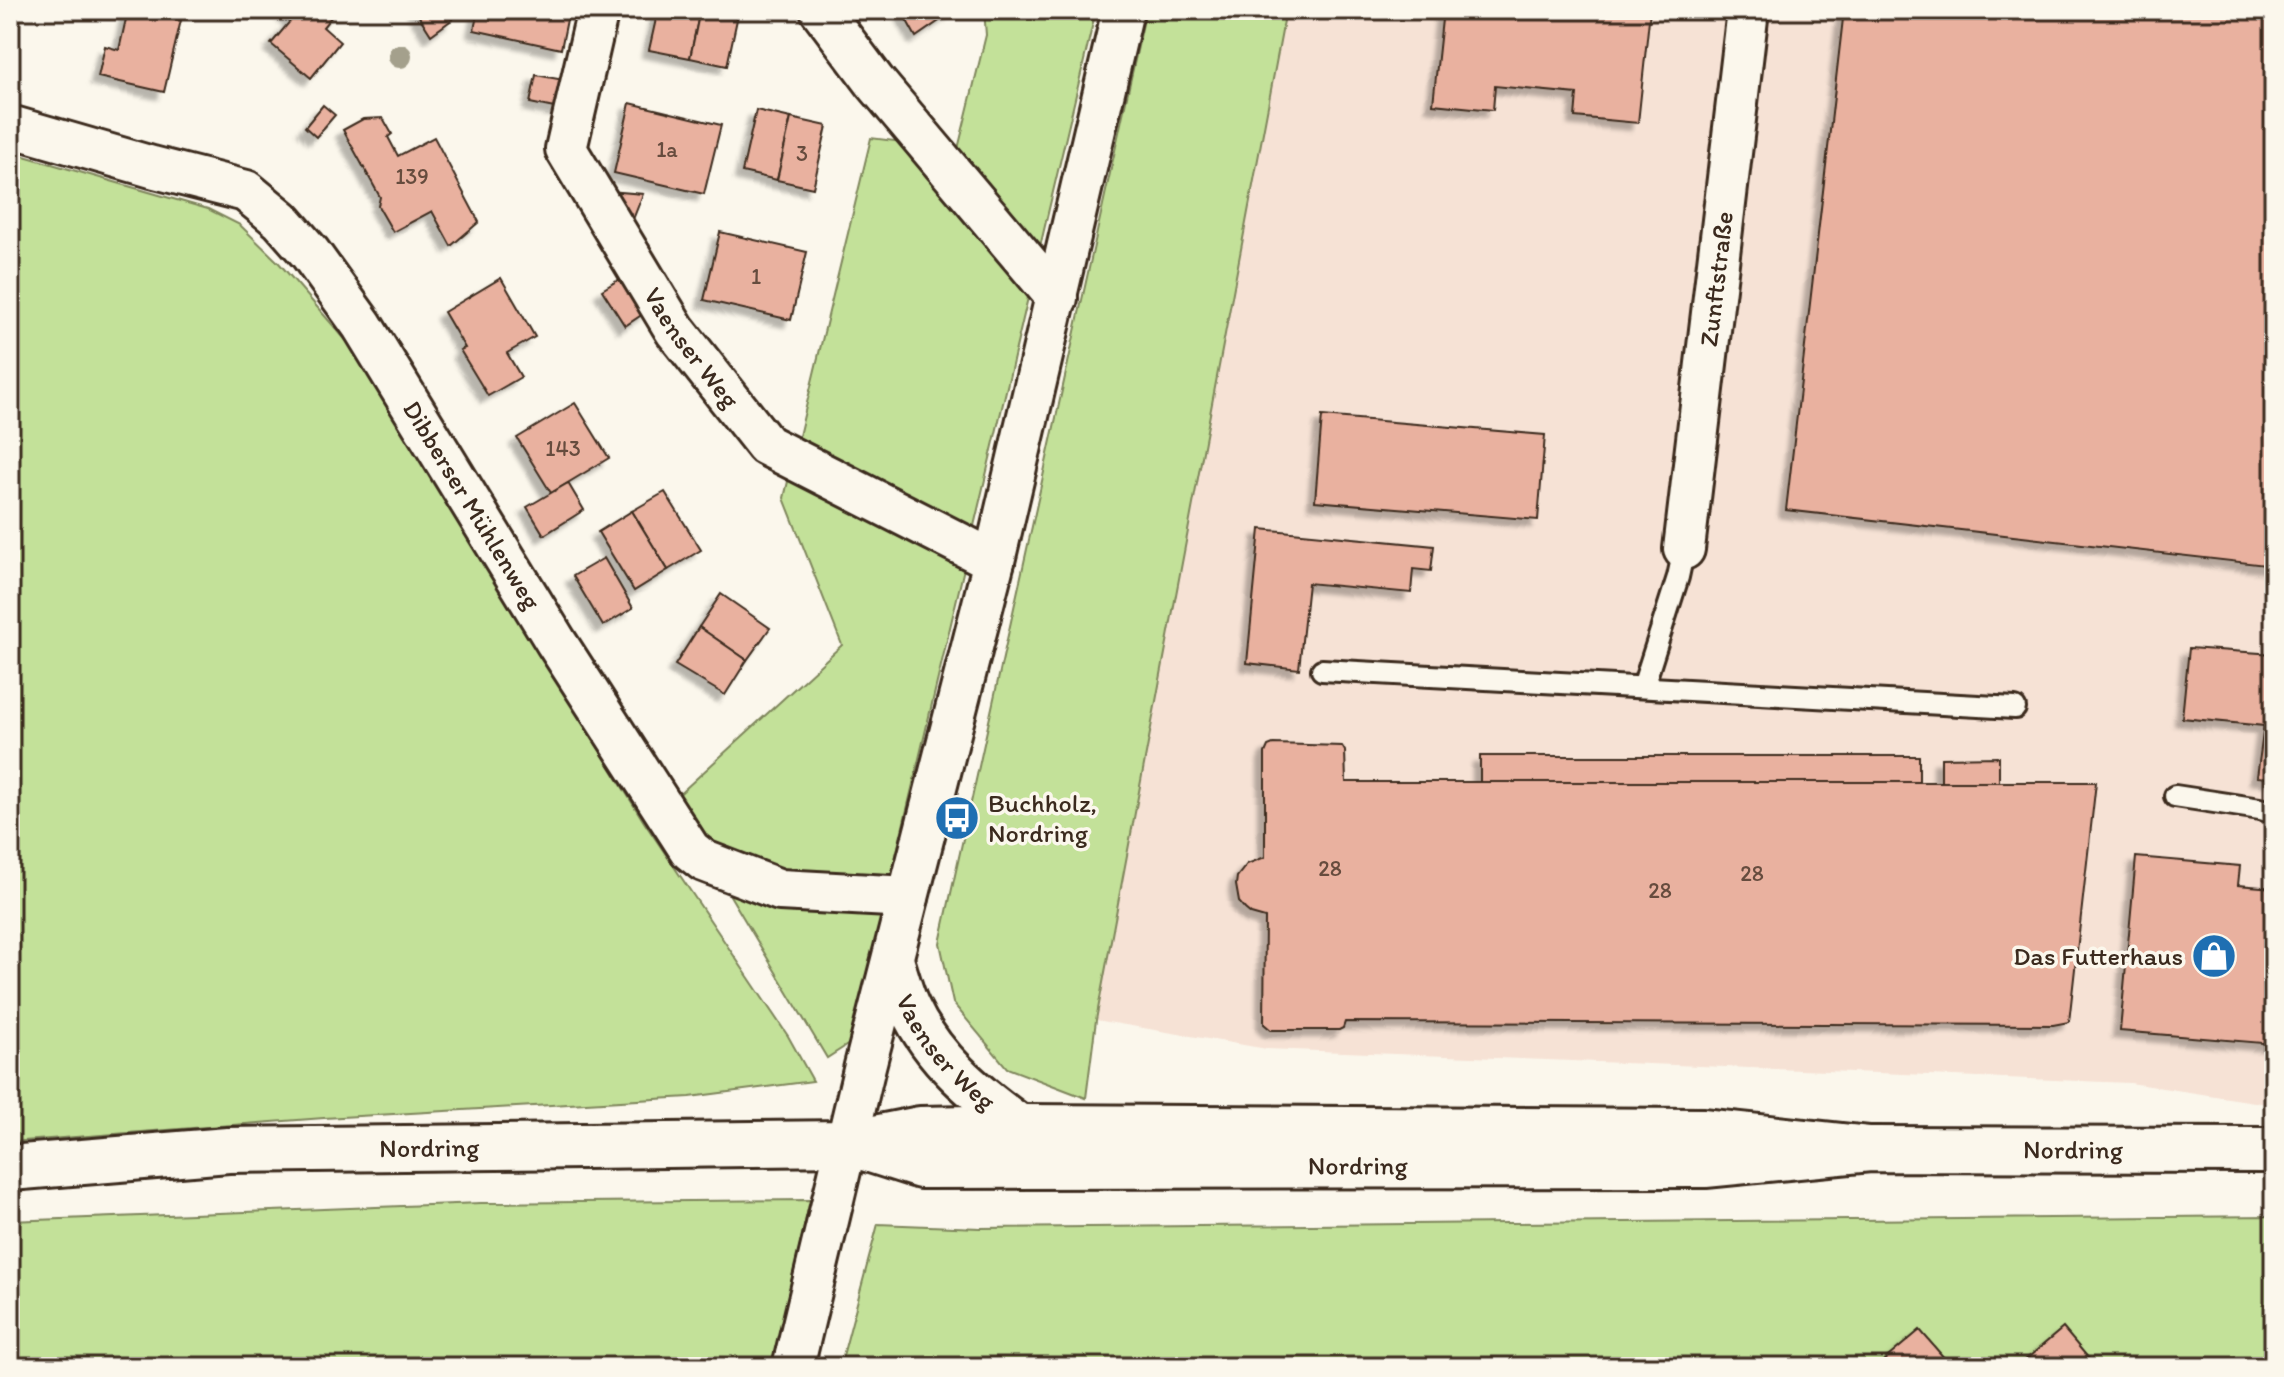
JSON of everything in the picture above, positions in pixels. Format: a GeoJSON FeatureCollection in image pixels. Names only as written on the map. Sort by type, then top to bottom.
{"type":"FeatureCollection","features":[{"type":"Feature","properties":{"kind":"street","name":"Vaenser Weg"},"geometry":{"type":"LineString","coordinates":[[598,10],[566,149],[675,330],[766,445],[994,561]]}},
{"type":"Feature","properties":{"kind":"street"},"geometry":{"type":"LineString","coordinates":[[821,10],[875,82],[1057,298]]}},
{"type":"Feature","properties":{"kind":"street","name":"Vaenser Weg"},"geometry":{"type":"LineString","coordinates":[[793,1367],[994,561],[1123,10]]}},
{"type":"Feature","properties":{"kind":"street","name":"Zunftstraße"},"geometry":{"type":"LineString","coordinates":[[1684,549],[1748,10]]}},
{"type":"Feature","properties":{"kind":"street","name":"Dibberser Mühlenweg"},"geometry":{"type":"LineString","coordinates":[[10,126],[246,191],[281,220],[310,253],[362,325],[556,642],[690,850],[704,861],[780,890],[908,897]]}},
{"type":"Feature","properties":{"kind":"street","name":"Vaenser Weg"},"geometry":{"type":"LineString","coordinates":[[893,960],[908,1006],[941,1058],[982,1098],[1022,1127]]}},
{"type":"Feature","properties":{"kind":"street","name":"Nordring"},"geometry":{"type":"LineString","coordinates":[[10,1168],[228,1150],[849,1143],[920,1129],[1022,1127],[1704,1131],[1870,1149]]}},
{"type":"Feature","properties":{"kind":"street","name":"Nordring"},"geometry":{"type":"LineString","coordinates":[[849,1143],[921,1166],[1705,1165],[1870,1149],[2274,1150]]}},
{"type":"Feature","properties":{"kind":"lane"},"geometry":{"type":"LineString","coordinates":[[1643,687],[1684,549]]}},
{"type":"Feature","properties":{"kind":"lane"},"geometry":{"type":"LineString","coordinates":[[1322,670],[2015,708]]}},
{"type":"Feature","properties":{"kind":"lane"},"geometry":{"type":"LineString","coordinates":[[2175,796],[2274,813]]}},
{"type":"Feature","properties":{"kind":"shaded area"},"geometry":{"type":"Polygon","coordinates":[[[1286,10],[2274,10],[2274,1105],[2130,1083],[1267,1049],[1096,1020],[1286,10]]]}},
{"type":"Feature","properties":{"kind":"green space"},"geometry":{"type":"Polygon","coordinates":[[[984,10],[1096,10],[852,1042],[827,1058],[673,800],[842,645],[784,498],[871,138],[958,149],[986,35],[984,10]]]}},
{"type":"Feature","properties":{"kind":"green space"},"geometry":{"type":"Polygon","coordinates":[[[1146,10],[1286,10],[1096,1020],[1086,1098],[1007,1068],[953,1003],[940,943],[1146,10]]]}},
{"type":"Feature","properties":{"kind":"green space"},"geometry":{"type":"Polygon","coordinates":[[[10,152],[208,209],[240,225],[279,263],[350,345],[644,822],[788,1036],[813,1081],[690,1097],[324,1118],[10,1142],[10,152]]]}},
{"type":"Feature","properties":{"kind":"green space"},"geometry":{"type":"Polygon","coordinates":[[[810,1200],[773,1367],[10,1367],[10,1221],[481,1203],[810,1200]]]}},
{"type":"Feature","properties":{"kind":"green space"},"geometry":{"type":"Polygon","coordinates":[[[2274,1216],[2274,1367],[840,1367],[878,1224],[980,1228],[2274,1216]]]}},
{"type":"Feature","properties":{"kind":"building"},"geometry":{"type":"Polygon","coordinates":[[[128,10],[181,20],[164,92],[98,77],[105,46],[119,50],[128,10]]]}},
{"type":"Feature","properties":{"kind":"building"},"geometry":{"type":"Polygon","coordinates":[[[280,10],[337,10],[323,27],[340,42],[311,78],[271,44],[292,19],[280,10]]]}},
{"type":"Feature","properties":{"kind":"building"},"geometry":{"type":"Polygon","coordinates":[[[415,10],[448,10],[453,19],[431,35],[415,10]]]}},
{"type":"Feature","properties":{"kind":"building"},"geometry":{"type":"Polygon","coordinates":[[[478,10],[569,10],[561,49],[474,30],[478,10]]]}},
{"type":"Feature","properties":{"kind":"building"},"geometry":{"type":"Polygon","coordinates":[[[658,10],[700,10],[690,58],[649,50],[658,10]]]}},
{"type":"Feature","properties":{"kind":"building"},"geometry":{"type":"Polygon","coordinates":[[[700,10],[739,10],[727,66],[690,58],[700,10]]]}},
{"type":"Feature","properties":{"kind":"building"},"geometry":{"type":"Polygon","coordinates":[[[901,10],[955,10],[916,37],[901,10]]]}},
{"type":"Feature","properties":{"kind":"building"},"geometry":{"type":"Polygon","coordinates":[[[1443,10],[1650,10],[1638,123],[1575,117],[1577,94],[1495,86],[1493,110],[1433,104],[1443,10]]]}},
{"type":"Feature","properties":{"kind":"building"},"geometry":{"type":"Polygon","coordinates":[[[1844,10],[2274,10],[2274,566],[1786,510],[1844,10]]]}},
{"type":"Feature","properties":{"kind":"building"},"geometry":{"type":"Polygon","coordinates":[[[536,75],[564,80],[559,109],[530,103],[536,75]]]}},
{"type":"Feature","properties":{"kind":"building"},"geometry":{"type":"Polygon","coordinates":[[[630,103],[721,125],[704,194],[614,173],[630,103]]]}},
{"type":"Feature","properties":{"kind":"building"},"geometry":{"type":"Polygon","coordinates":[[[323,105],[335,115],[316,137],[305,127],[323,105]]]}},
{"type":"Feature","properties":{"kind":"building"},"geometry":{"type":"Polygon","coordinates":[[[756,110],[791,118],[777,180],[742,172],[756,110]]]}},
{"type":"Feature","properties":{"kind":"building"},"geometry":{"type":"Polygon","coordinates":[[[383,118],[392,134],[388,137],[398,156],[434,137],[479,222],[451,246],[432,211],[393,232],[378,206],[380,197],[343,130],[363,119],[383,118]]]}},
{"type":"Feature","properties":{"kind":"building"},"geometry":{"type":"Polygon","coordinates":[[[791,118],[827,126],[813,188],[777,180],[791,118]]]}},
{"type":"Feature","properties":{"kind":"building"},"geometry":{"type":"Polygon","coordinates":[[[609,191],[643,194],[630,227],[609,191]]]}},
{"type":"Feature","properties":{"kind":"building"},"geometry":{"type":"Polygon","coordinates":[[[720,232],[807,252],[791,320],[704,300],[720,232]]]}},
{"type":"Feature","properties":{"kind":"building"},"geometry":{"type":"Polygon","coordinates":[[[623,277],[646,312],[625,326],[602,290],[623,277]]]}},
{"type":"Feature","properties":{"kind":"building"},"geometry":{"type":"Polygon","coordinates":[[[501,278],[535,337],[507,353],[521,377],[488,396],[460,350],[465,348],[444,312],[501,278]]]}},
{"type":"Feature","properties":{"kind":"building"},"geometry":{"type":"Polygon","coordinates":[[[575,403],[609,458],[551,493],[517,438],[575,403]]]}},
{"type":"Feature","properties":{"kind":"building"},"geometry":{"type":"Polygon","coordinates":[[[1322,416],[1545,435],[1538,520],[1315,501],[1322,416]]]}},
{"type":"Feature","properties":{"kind":"building"},"geometry":{"type":"Polygon","coordinates":[[[568,483],[584,510],[544,535],[527,507],[568,483]]]}},
{"type":"Feature","properties":{"kind":"building"},"geometry":{"type":"Polygon","coordinates":[[[665,492],[701,550],[668,570],[632,511],[665,492]]]}},
{"type":"Feature","properties":{"kind":"building"},"geometry":{"type":"Polygon","coordinates":[[[632,511],[668,570],[634,591],[598,532],[632,511]]]}},
{"type":"Feature","properties":{"kind":"building"},"geometry":{"type":"Polygon","coordinates":[[[1260,529],[1434,546],[1431,571],[1413,569],[1411,593],[1308,583],[1299,669],[1247,663],[1260,529]]]}},
{"type":"Feature","properties":{"kind":"building"},"geometry":{"type":"Polygon","coordinates":[[[604,558],[633,608],[603,626],[573,576],[604,558]]]}},
{"type":"Feature","properties":{"kind":"building"},"geometry":{"type":"Polygon","coordinates":[[[721,594],[770,628],[747,660],[699,627],[721,594]]]}},
{"type":"Feature","properties":{"kind":"building"},"geometry":{"type":"Polygon","coordinates":[[[699,627],[747,660],[725,695],[675,665],[699,627]]]}},
{"type":"Feature","properties":{"kind":"building"},"geometry":{"type":"Polygon","coordinates":[[[2189,648],[2274,654],[2274,779],[2257,777],[2264,726],[2182,718],[2189,648]]]}},
{"type":"Feature","properties":{"kind":"building"},"geometry":{"type":"Polygon","coordinates":[[[1268,746],[1342,746],[1345,751],[1346,782],[2096,782],[2069,1022],[2053,1025],[1345,1022],[1339,1030],[1271,1030],[1264,1024],[1265,918],[1245,909],[1239,902],[1236,885],[1237,877],[1247,864],[1265,857],[1265,753],[1268,746]]]}},
{"type":"Feature","properties":{"kind":"building"},"geometry":{"type":"Polygon","coordinates":[[[1480,756],[1919,756],[1919,782],[1480,782],[1480,756]]]}},
{"type":"Feature","properties":{"kind":"building"},"geometry":{"type":"Polygon","coordinates":[[[1999,757],[1999,782],[1941,782],[1941,758],[1999,757]]]}},
{"type":"Feature","properties":{"kind":"building"},"geometry":{"type":"Polygon","coordinates":[[[2136,857],[2240,866],[2238,885],[2274,888],[2274,1044],[2120,1031],[2136,857]]]}},
{"type":"Feature","properties":{"kind":"building"},"geometry":{"type":"Polygon","coordinates":[[[2063,1328],[2096,1367],[2017,1367],[2063,1328]]]}},
{"type":"Feature","properties":{"kind":"building"},"geometry":{"type":"Polygon","coordinates":[[[1920,1330],[1952,1367],[1876,1367],[1920,1330]]]}},
{"type":"Feature","properties":{"kind":"place","name":"Buchholz, Nordring"},"geometry":{"type":"Point","coordinates":[957,818]}},
{"type":"Feature","properties":{"kind":"place","name":"Das Futterhaus"},"geometry":{"type":"Point","coordinates":[2214,956]}}]}
